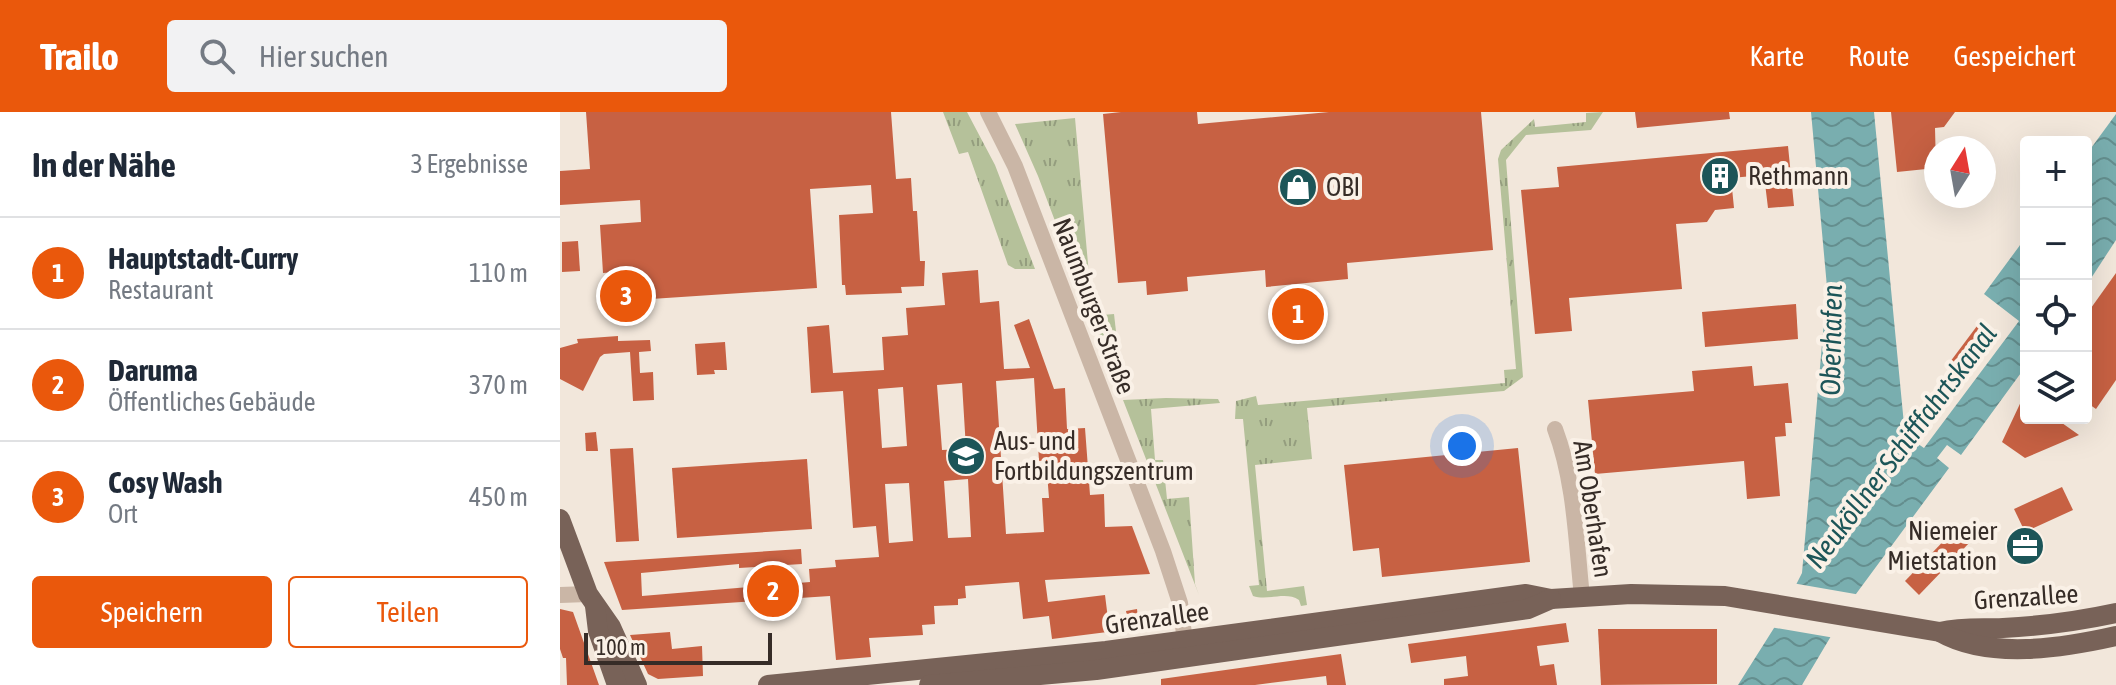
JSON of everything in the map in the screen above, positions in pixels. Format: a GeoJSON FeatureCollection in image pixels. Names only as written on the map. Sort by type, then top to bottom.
{"type":"FeatureCollection","features":[{"type":"Feature","properties":{"kind":"main road"},"geometry":{"type":"LineString","coordinates":[[560,519],[591,600],[617,685]]}},
{"type":"Feature","properties":{"kind":"main road","name":"Grenzallee"},"geometry":{"type":"LineString","coordinates":[[929,685],[1063,675],[1186,650],[1526,594],[1551,599],[1674,594],[1761,601],[1940,632],[1958,642],[1997,648],[2050,646],[2116,636]]}},
{"type":"Feature","properties":{"kind":"main road"},"geometry":{"type":"LineString","coordinates":[[591,600],[611,627],[637,685]]}},
{"type":"Feature","properties":{"kind":"main road","name":"Grenzallee"},"geometry":{"type":"LineString","coordinates":[[1940,632],[1960,627],[2000,628],[2045,624],[2116,613]]}},
{"type":"Feature","properties":{"kind":"main road","name":"Grenzallee"},"geometry":{"type":"LineString","coordinates":[[768,685],[1063,675]]}},
{"type":"Feature","properties":{"kind":"street","name":"Naumburger Straße"},"geometry":{"type":"LineString","coordinates":[[988,112],[1021,180],[1163,551],[1180,603],[1186,650]]}},
{"type":"Feature","properties":{"kind":"street","name":"Am Oberhafen"},"geometry":{"type":"LineString","coordinates":[[1555,429],[1569,475],[1582,597]]}},
{"type":"Feature","properties":{"kind":"street"},"geometry":{"type":"LineString","coordinates":[[560,595],[591,600]]}},
{"type":"Feature","properties":{"kind":"green space"},"geometry":{"type":"Polygon","coordinates":[[[943,112],[967,112],[995,165],[1035,269],[1015,269],[1008,265],[968,152],[959,154],[943,112]]]}},
{"type":"Feature","properties":{"kind":"green space"},"geometry":{"type":"Polygon","coordinates":[[[1603,112],[1591,130],[1526,135],[1506,160],[1523,377],[1504,391],[1307,408],[1312,459],[1255,465],[1267,591],[1304,586],[1307,605],[1301,606],[1299,600],[1288,596],[1253,596],[1249,586],[1259,585],[1243,419],[1235,419],[1236,401],[1256,396],[1258,405],[1505,383],[1504,370],[1516,369],[1498,159],[1501,150],[1534,119],[1535,127],[1586,122],[1586,113],[1603,112]]]}},
{"type":"Feature","properties":{"kind":"green space"},"geometry":{"type":"Polygon","coordinates":[[[1075,118],[1090,286],[1080,287],[1015,124],[1075,118]]]}},
{"type":"Feature","properties":{"kind":"green space"},"geometry":{"type":"Polygon","coordinates":[[[1114,314],[1121,375],[1115,379],[1091,316],[1114,314]]]}},
{"type":"Feature","properties":{"kind":"green space"},"geometry":{"type":"Polygon","coordinates":[[[1218,399],[1220,403],[1151,409],[1155,460],[1163,460],[1167,499],[1189,497],[1195,584],[1199,595],[1123,400],[1218,399]]]}},
{"type":"Feature","properties":{"kind":"water"},"geometry":{"type":"Polygon","coordinates":[[[1811,112],[1874,112],[1905,435],[1924,448],[2019,321],[1984,294],[2020,245],[2020,374],[1961,455],[1947,445],[1937,458],[1949,468],[1856,594],[1802,685],[1738,685],[1774,628],[1802,573],[1827,287],[1811,112]]]}},
{"type":"Feature","properties":{"kind":"water"},"geometry":{"type":"Polygon","coordinates":[[[2116,114],[2116,240],[2092,277],[2092,208],[2092,147],[2116,114]]]}},
{"type":"Feature","properties":{"kind":"pier"},"geometry":{"type":"Polygon","coordinates":[[[1792,583],[1861,595],[1835,638],[1770,627],[1792,583]]]}},
{"type":"Feature","properties":{"kind":"building"},"geometry":{"type":"Polygon","coordinates":[[[586,112],[891,112],[896,179],[911,178],[913,211],[917,211],[920,261],[925,261],[924,286],[901,287],[902,293],[846,295],[845,285],[842,285],[839,215],[873,213],[871,185],[810,189],[817,288],[636,300],[637,320],[619,322],[615,272],[603,273],[600,225],[641,222],[640,200],[560,205],[560,171],[590,169],[586,112]]]}},
{"type":"Feature","properties":{"kind":"building","name":"OBI"},"geometry":{"type":"Polygon","coordinates":[[[1197,112],[1198,124],[1329,112],[1481,112],[1493,250],[1347,263],[1348,279],[1266,287],[1265,270],[1187,277],[1188,291],[1147,295],[1146,281],[1118,283],[1103,114],[1197,112]]]}},
{"type":"Feature","properties":{"kind":"building"},"geometry":{"type":"Polygon","coordinates":[[[1635,112],[1729,112],[1730,119],[1637,128],[1635,112]]]}},
{"type":"Feature","properties":{"kind":"building"},"geometry":{"type":"Polygon","coordinates":[[[1891,112],[1955,112],[1944,127],[1935,128],[1935,136],[1924,136],[1924,169],[1897,172],[1891,112]]]}},
{"type":"Feature","properties":{"kind":"building"},"geometry":{"type":"Polygon","coordinates":[[[1788,146],[1794,206],[1768,208],[1764,175],[1731,178],[1734,208],[1715,210],[1707,222],[1676,224],[1682,289],[1569,298],[1572,331],[1535,334],[1521,190],[1559,187],[1557,167],[1788,146]]]}},
{"type":"Feature","properties":{"kind":"building"},"geometry":{"type":"Polygon","coordinates":[[[578,241],[580,271],[562,272],[562,242],[578,241]]]}},
{"type":"Feature","properties":{"kind":"building"},"geometry":{"type":"Polygon","coordinates":[[[978,270],[980,303],[999,301],[1004,369],[1030,368],[1014,325],[1029,319],[1054,389],[1065,388],[1067,429],[1085,428],[1090,495],[1104,494],[1105,527],[1132,526],[1150,574],[1045,580],[1048,602],[1105,595],[1108,619],[1127,616],[1126,611],[1137,609],[1139,628],[1052,639],[1049,616],[1023,619],[1019,582],[965,586],[966,598],[958,599],[958,605],[934,606],[935,624],[922,625],[923,635],[869,638],[871,657],[836,660],[830,596],[622,610],[604,562],[801,549],[802,564],[739,568],[739,564],[641,573],[642,596],[810,582],[809,569],[836,567],[835,560],[879,557],[876,526],[853,528],[843,391],[811,393],[807,327],[829,325],[833,373],[884,370],[882,337],[908,335],[906,308],[945,305],[942,273],[978,270]],[[1034,378],[996,381],[1006,534],[1044,532],[1042,498],[1049,498],[1046,460],[1039,461],[1034,378]],[[962,383],[937,385],[942,450],[966,449],[962,383]],[[903,387],[878,389],[882,448],[907,446],[903,387]],[[968,479],[944,481],[948,538],[971,537],[968,479]],[[909,483],[885,484],[889,543],[913,541],[909,483]]]}},
{"type":"Feature","properties":{"kind":"building"},"geometry":{"type":"Polygon","coordinates":[[[2116,273],[2116,380],[2096,409],[2092,406],[2092,307],[2116,273]]]}},
{"type":"Feature","properties":{"kind":"building"},"geometry":{"type":"Polygon","coordinates":[[[1796,304],[1798,339],[1705,347],[1702,312],[1796,304]]]}},
{"type":"Feature","properties":{"kind":"building"},"geometry":{"type":"Polygon","coordinates":[[[1977,326],[1985,332],[1971,352],[1975,355],[1960,375],[1962,384],[1938,388],[1952,369],[1947,366],[1977,326]]]}},
{"type":"Feature","properties":{"kind":"building"},"geometry":{"type":"Polygon","coordinates":[[[618,336],[618,341],[650,340],[651,351],[639,352],[640,373],[653,372],[654,400],[633,401],[630,352],[600,357],[583,391],[560,379],[560,348],[578,343],[577,339],[618,336]]]}},
{"type":"Feature","properties":{"kind":"building"},"geometry":{"type":"Polygon","coordinates":[[[725,342],[727,370],[697,375],[695,344],[725,342]]]}},
{"type":"Feature","properties":{"kind":"building"},"geometry":{"type":"Polygon","coordinates":[[[1752,366],[1754,386],[1788,383],[1792,423],[1785,423],[1786,436],[1775,437],[1780,496],[1747,499],[1744,461],[1595,474],[1588,400],[1694,391],[1692,371],[1752,366]]]}},
{"type":"Feature","properties":{"kind":"building"},"geometry":{"type":"Polygon","coordinates":[[[2020,404],[2020,424],[2063,424],[2079,435],[2025,458],[2002,442],[2020,404]]]}},
{"type":"Feature","properties":{"kind":"building"},"geometry":{"type":"Polygon","coordinates":[[[596,432],[598,451],[586,451],[585,433],[596,432]]]}},
{"type":"Feature","properties":{"kind":"building"},"geometry":{"type":"Polygon","coordinates":[[[633,448],[639,541],[616,542],[610,449],[633,448]]]}},
{"type":"Feature","properties":{"kind":"building"},"geometry":{"type":"Polygon","coordinates":[[[1518,448],[1530,562],[1382,577],[1379,548],[1353,551],[1344,465],[1518,448]]]}},
{"type":"Feature","properties":{"kind":"building"},"geometry":{"type":"Polygon","coordinates":[[[807,459],[812,529],[677,538],[672,468],[807,459]]]}},
{"type":"Feature","properties":{"kind":"building"},"geometry":{"type":"Polygon","coordinates":[[[2062,487],[2073,510],[2025,532],[2014,509],[2062,487]]]}},
{"type":"Feature","properties":{"kind":"building"},"geometry":{"type":"Polygon","coordinates":[[[1958,526],[1972,540],[1919,595],[1905,581],[1958,526]]]}},
{"type":"Feature","properties":{"kind":"building"},"geometry":{"type":"Polygon","coordinates":[[[560,609],[573,612],[599,685],[567,685],[566,658],[563,658],[560,649],[560,609]]]}},
{"type":"Feature","properties":{"kind":"building"},"geometry":{"type":"Polygon","coordinates":[[[1566,623],[1569,642],[1537,646],[1540,666],[1554,664],[1557,685],[1444,685],[1444,679],[1468,676],[1466,656],[1411,663],[1408,644],[1566,623]]]}},
{"type":"Feature","properties":{"kind":"building"},"geometry":{"type":"Polygon","coordinates":[[[1598,629],[1717,629],[1717,684],[1601,685],[1598,629]]]}},
{"type":"Feature","properties":{"kind":"building"},"geometry":{"type":"Polygon","coordinates":[[[670,632],[672,649],[702,646],[703,676],[658,679],[648,674],[630,635],[670,632]]]}},
{"type":"Feature","properties":{"kind":"building"},"geometry":{"type":"Polygon","coordinates":[[[1341,654],[1346,685],[1327,685],[1326,676],[1255,685],[1161,685],[1161,679],[1341,654]]]}},
{"type":"Feature","properties":{"kind":"place","name":"Rethmann"},"geometry":{"type":"Point","coordinates":[1720,176]}},
{"type":"Feature","properties":{"kind":"place","name":"OBI"},"geometry":{"type":"Point","coordinates":[1298,187]}},
{"type":"Feature","properties":{"kind":"place","name":"Cosy Wash"},"geometry":{"type":"Point","coordinates":[626,296]}},
{"type":"Feature","properties":{"kind":"place","name":"Hauptstadt-Curry"},"geometry":{"type":"Point","coordinates":[1298,314]}},
{"type":"Feature","properties":{"kind":"place","name":"Aus- und Fortbildungszentrum"},"geometry":{"type":"Point","coordinates":[966,456]}},
{"type":"Feature","properties":{"kind":"place","name":"Niemeier Mietstation"},"geometry":{"type":"Point","coordinates":[2025,546]}},
{"type":"Feature","properties":{"kind":"place","name":"Daruma"},"geometry":{"type":"Point","coordinates":[773,591]}},
{"type":"Feature","properties":{"kind":"water label","name":"Oberhafen"},"geometry":{"type":"Point","coordinates":[1831,340]}},
{"type":"Feature","properties":{"kind":"water label","name":"Neuköllner Schifffahrtskanal"},"geometry":{"type":"Point","coordinates":[1901,446]}}]}
